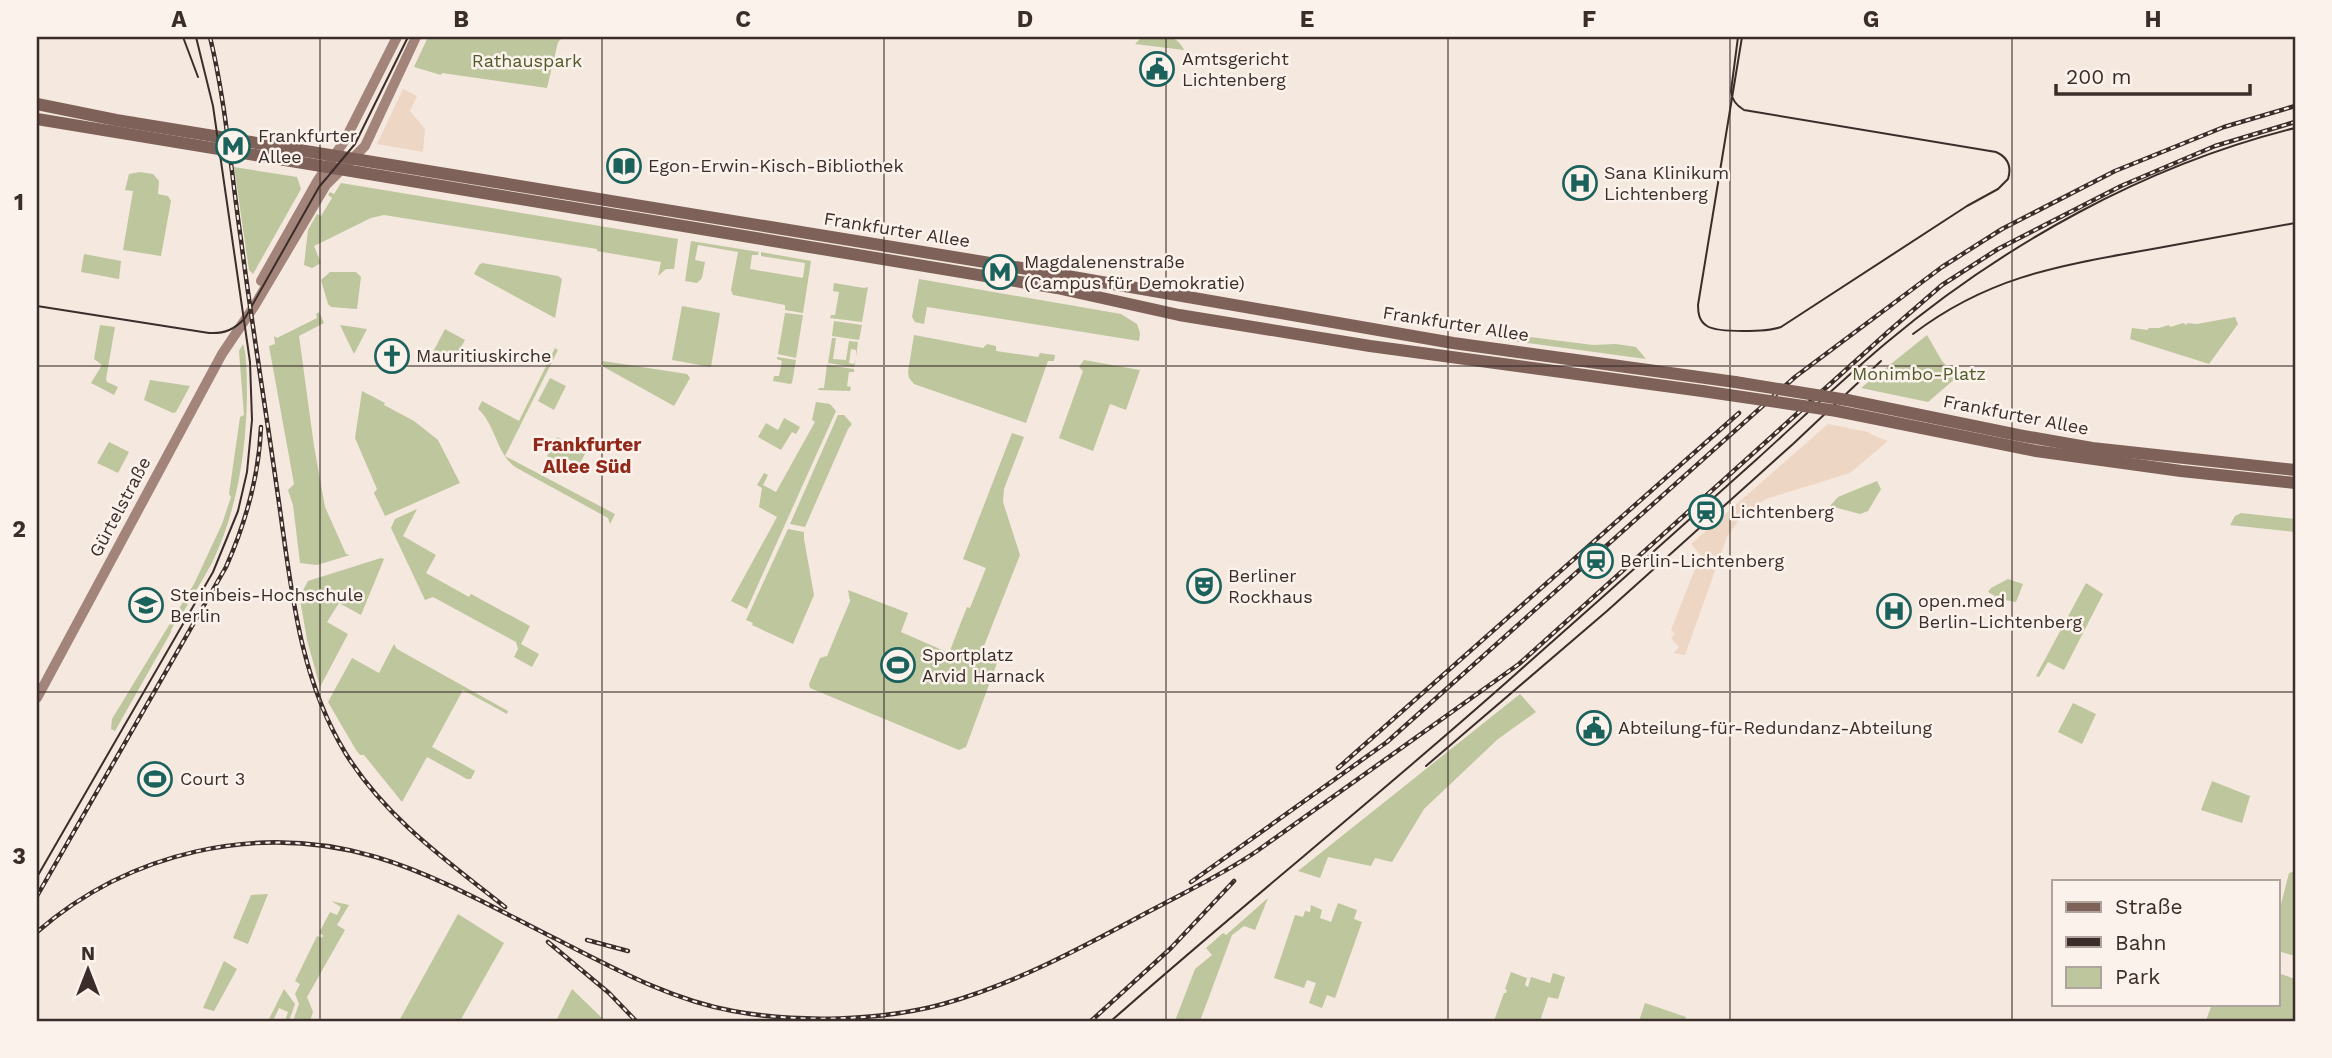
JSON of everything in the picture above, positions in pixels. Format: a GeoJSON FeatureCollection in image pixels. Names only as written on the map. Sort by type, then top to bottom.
{"type":"FeatureCollection","features":[{"type":"Feature","properties":{"kind":"main road","name":"Gürtelstraße"},"geometry":{"type":"LineString","coordinates":[[235,333],[238,320],[335,156],[397,37]]}},
{"type":"Feature","properties":{"kind":"main road","name":"Gürtelstraße"},"geometry":{"type":"LineString","coordinates":[[37,698],[235,333],[255,305],[326,185],[365,146],[416,37]]}},
{"type":"Feature","properties":{"kind":"main road","name":"Frankfurter Allee"},"geometry":{"type":"LineString","coordinates":[[37,104],[1453,343],[1847,400],[2050,441],[2166,457],[2295,470]]}},
{"type":"Feature","properties":{"kind":"main road","name":"Frankfurter Allee"},"geometry":{"type":"LineString","coordinates":[[37,119],[1056,288],[1184,316],[1837,411],[2036,451],[2155,468],[2295,483]]}},
{"type":"Feature","properties":{"kind":"main road"},"geometry":{"type":"LineString","coordinates":[[1304,317],[1311,336]]}},
{"type":"Feature","properties":{"kind":"main road"},"geometry":{"type":"LineString","coordinates":[[1311,336],[1316,330],[1325,327],[1354,331],[1362,327]]}},
{"type":"Feature","properties":{"kind":"main road"},"geometry":{"type":"LineString","coordinates":[[1311,336],[1332,333],[1366,337],[1380,330]]}},
{"type":"Feature","properties":{"kind":"green space","name":"Rathauspark"},"geometry":{"type":"Polygon","coordinates":[[[428,37],[563,37],[558,42],[547,88],[442,73],[441,75],[414,67],[428,37]]]}},
{"type":"Feature","properties":{"kind":"green space"},"geometry":{"type":"Polygon","coordinates":[[[1142,37],[1172,38],[1181,44],[1184,50],[1135,44],[1142,37]]]}},
{"type":"Feature","properties":{"kind":"green space"},"geometry":{"type":"Polygon","coordinates":[[[234,167],[297,177],[301,189],[253,274],[249,270],[234,167]]]}},
{"type":"Feature","properties":{"kind":"green space"},"geometry":{"type":"Polygon","coordinates":[[[129,174],[153,174],[159,181],[158,194],[168,196],[171,201],[161,256],[123,250],[133,191],[125,190],[129,174]]]}},
{"type":"Feature","properties":{"kind":"green space"},"geometry":{"type":"Polygon","coordinates":[[[341,183],[678,239],[674,269],[666,269],[658,276],[661,262],[597,249],[384,215],[371,218],[314,246],[321,263],[312,268],[304,265],[308,230],[317,214],[321,216],[332,198],[328,195],[330,192],[334,194],[341,183]]]}},
{"type":"Feature","properties":{"kind":"green space"},"geometry":{"type":"Polygon","coordinates":[[[691,241],[759,252],[758,255],[752,255],[750,269],[803,278],[805,263],[761,256],[761,252],[811,261],[803,313],[785,310],[785,305],[733,295],[731,290],[738,252],[698,245],[695,260],[705,262],[702,278],[697,283],[685,281],[691,241]]]}},
{"type":"Feature","properties":{"kind":"green space"},"geometry":{"type":"Polygon","coordinates":[[[84,254],[121,261],[119,279],[81,272],[84,254]]]}},
{"type":"Feature","properties":{"kind":"green space"},"geometry":{"type":"Polygon","coordinates":[[[482,263],[558,276],[562,279],[555,318],[474,274],[482,263]]]}},
{"type":"Feature","properties":{"kind":"green space"},"geometry":{"type":"Polygon","coordinates":[[[330,272],[356,272],[361,277],[357,309],[331,307],[328,304],[321,280],[330,272]]]}},
{"type":"Feature","properties":{"kind":"green space"},"geometry":{"type":"Polygon","coordinates":[[[919,279],[1121,314],[1137,324],[1139,341],[927,307],[924,324],[915,322],[912,317],[919,279]]]}},
{"type":"Feature","properties":{"kind":"green space"},"geometry":{"type":"Polygon","coordinates":[[[834,283],[868,287],[862,322],[830,318],[835,315],[839,292],[833,291],[834,283]]]}},
{"type":"Feature","properties":{"kind":"green space"},"geometry":{"type":"Polygon","coordinates":[[[682,306],[720,313],[711,367],[672,360],[682,306]]]}},
{"type":"Feature","properties":{"kind":"green space"},"geometry":{"type":"Polygon","coordinates":[[[319,312],[324,323],[299,336],[325,507],[346,554],[350,555],[317,565],[300,563],[293,505],[288,490],[294,484],[269,346],[275,344],[274,336],[277,338],[317,318],[316,314],[319,312]]]}},
{"type":"Feature","properties":{"kind":"green space"},"geometry":{"type":"Polygon","coordinates":[[[785,313],[803,315],[796,358],[778,354],[785,313]]]}},
{"type":"Feature","properties":{"kind":"green space"},"geometry":{"type":"Polygon","coordinates":[[[2235,317],[2238,324],[2209,364],[2130,339],[2132,328],[2147,330],[2235,317]]]}},
{"type":"Feature","properties":{"kind":"green space"},"geometry":{"type":"Polygon","coordinates":[[[834,321],[862,325],[859,340],[832,336],[834,321]]]}},
{"type":"Feature","properties":{"kind":"green space"},"geometry":{"type":"Polygon","coordinates":[[[100,325],[115,327],[106,379],[118,387],[114,395],[91,383],[102,365],[94,359],[100,325]]]}},
{"type":"Feature","properties":{"kind":"green space"},"geometry":{"type":"Polygon","coordinates":[[[340,325],[367,329],[354,354],[340,325]]]}},
{"type":"Feature","properties":{"kind":"green space"},"geometry":{"type":"Polygon","coordinates":[[[445,329],[465,340],[451,365],[432,354],[445,329]]]}},
{"type":"Feature","properties":{"kind":"green space"},"geometry":{"type":"Polygon","coordinates":[[[914,335],[983,348],[987,344],[996,346],[996,351],[1038,357],[1040,353],[1055,355],[1054,361],[1048,361],[1026,423],[914,384],[908,372],[914,335]]]}},
{"type":"Feature","properties":{"kind":"green space"},"geometry":{"type":"Polygon","coordinates":[[[1514,335],[1593,345],[1636,347],[1646,359],[1491,338],[1514,335]]]}},
{"type":"Feature","properties":{"kind":"green space","name":"Monimbo-Platz"},"geometry":{"type":"Polygon","coordinates":[[[1927,335],[1942,361],[1957,377],[1928,402],[1861,388],[1927,335]]]}},
{"type":"Feature","properties":{"kind":"green space"},"geometry":{"type":"Polygon","coordinates":[[[832,338],[836,338],[833,359],[846,360],[849,341],[858,342],[856,357],[856,350],[851,349],[849,363],[854,364],[856,359],[854,367],[828,363],[832,338]]]}},
{"type":"Feature","properties":{"kind":"green space"},"geometry":{"type":"Polygon","coordinates":[[[243,344],[247,384],[245,439],[228,523],[212,563],[115,731],[111,729],[112,719],[194,584],[222,524],[231,497],[229,494],[240,417],[244,415],[239,351],[243,344]]]}},
{"type":"Feature","properties":{"kind":"green space"},"geometry":{"type":"Polygon","coordinates":[[[555,348],[558,350],[505,456],[489,423],[478,409],[482,401],[519,421],[555,348]]]}},
{"type":"Feature","properties":{"kind":"green space"},"geometry":{"type":"Polygon","coordinates":[[[777,357],[796,360],[792,383],[773,381],[774,376],[779,376],[782,361],[777,357]]]}},
{"type":"Feature","properties":{"kind":"green space"},"geometry":{"type":"Polygon","coordinates":[[[1084,360],[1140,370],[1126,410],[1110,404],[1093,451],[1059,438],[1083,371],[1079,367],[1084,360]]]}},
{"type":"Feature","properties":{"kind":"green space"},"geometry":{"type":"Polygon","coordinates":[[[603,361],[687,374],[690,378],[674,406],[602,366],[603,361]]]}},
{"type":"Feature","properties":{"kind":"green space"},"geometry":{"type":"Polygon","coordinates":[[[827,365],[854,369],[854,372],[849,372],[847,386],[851,387],[850,391],[818,390],[824,388],[827,365]]]}},
{"type":"Feature","properties":{"kind":"green space"},"geometry":{"type":"Polygon","coordinates":[[[550,378],[566,386],[554,410],[538,401],[550,378]]]}},
{"type":"Feature","properties":{"kind":"green space"},"geometry":{"type":"Polygon","coordinates":[[[150,380],[190,386],[176,412],[144,400],[150,380]]]}},
{"type":"Feature","properties":{"kind":"green space"},"geometry":{"type":"Polygon","coordinates":[[[362,391],[414,421],[438,440],[460,483],[385,516],[374,493],[377,489],[355,438],[362,391]]]}},
{"type":"Feature","properties":{"kind":"green space"},"geometry":{"type":"Polygon","coordinates":[[[816,402],[830,404],[836,411],[747,609],[731,601],[777,517],[759,507],[762,488],[757,485],[764,473],[768,475],[763,485],[776,492],[815,422],[812,420],[816,402]]]}},
{"type":"Feature","properties":{"kind":"green space"},"geometry":{"type":"Polygon","coordinates":[[[838,415],[844,415],[852,424],[805,527],[790,524],[838,415]]]}},
{"type":"Feature","properties":{"kind":"green space"},"geometry":{"type":"Polygon","coordinates":[[[784,418],[800,427],[796,434],[792,432],[781,450],[758,437],[766,423],[778,430],[784,418]]]}},
{"type":"Feature","properties":{"kind":"green space","name":"Sportplatz Arvid Harnack"},"geometry":{"type":"Polygon","coordinates":[[[1012,433],[1024,437],[1004,489],[1003,502],[1020,555],[980,656],[997,663],[966,747],[959,750],[810,688],[809,684],[820,658],[827,656],[850,601],[848,590],[908,613],[901,632],[949,653],[986,568],[963,559],[1012,433]]]}},
{"type":"Feature","properties":{"kind":"green space"},"geometry":{"type":"Polygon","coordinates":[[[557,437],[586,452],[579,465],[564,457],[560,463],[547,456],[557,437]]]}},
{"type":"Feature","properties":{"kind":"green space"},"geometry":{"type":"Polygon","coordinates":[[[109,442],[129,452],[118,473],[97,463],[109,442]]]}},
{"type":"Feature","properties":{"kind":"green space"},"geometry":{"type":"Polygon","coordinates":[[[506,456],[615,514],[610,524],[608,518],[515,467],[506,456]]]}},
{"type":"Feature","properties":{"kind":"green space"},"geometry":{"type":"Polygon","coordinates":[[[1877,481],[1881,489],[1868,511],[1860,514],[1830,506],[1838,497],[1877,481]]]}},
{"type":"Feature","properties":{"kind":"green space"},"geometry":{"type":"Polygon","coordinates":[[[417,509],[403,536],[436,555],[426,573],[530,626],[521,644],[539,654],[532,667],[514,657],[518,649],[516,642],[433,597],[425,600],[391,528],[395,519],[417,509]]]}},
{"type":"Feature","properties":{"kind":"green space"},"geometry":{"type":"Polygon","coordinates":[[[2241,513],[2295,519],[2295,532],[2230,525],[2235,516],[2241,513]]]}},
{"type":"Feature","properties":{"kind":"green space"},"geometry":{"type":"Polygon","coordinates":[[[788,529],[804,532],[814,595],[793,644],[746,620],[788,529]]]}},
{"type":"Feature","properties":{"kind":"green space"},"geometry":{"type":"Polygon","coordinates":[[[384,559],[361,615],[339,603],[327,622],[348,634],[320,687],[307,640],[300,596],[308,581],[384,559]]]}},
{"type":"Feature","properties":{"kind":"green space"},"geometry":{"type":"Polygon","coordinates":[[[2008,579],[2023,584],[2016,602],[2000,599],[1988,592],[2008,579]]]}},
{"type":"Feature","properties":{"kind":"green space"},"geometry":{"type":"Polygon","coordinates":[[[2086,583],[2103,594],[2064,670],[2048,662],[2039,677],[2036,676],[2086,583]]]}},
{"type":"Feature","properties":{"kind":"green space"},"geometry":{"type":"Polygon","coordinates":[[[394,644],[397,649],[508,711],[507,714],[463,690],[432,747],[475,771],[471,779],[427,757],[402,802],[364,755],[360,755],[356,750],[328,702],[352,658],[379,673],[394,644]]]}},
{"type":"Feature","properties":{"kind":"green space"},"geometry":{"type":"Polygon","coordinates":[[[1520,694],[1536,712],[1498,739],[1424,809],[1392,862],[1375,858],[1371,866],[1328,857],[1320,878],[1298,871],[1520,694]]]}},
{"type":"Feature","properties":{"kind":"green space"},"geometry":{"type":"Polygon","coordinates":[[[2073,703],[2096,714],[2082,744],[2058,732],[2073,703]]]}},
{"type":"Feature","properties":{"kind":"green space","name":"Court 3"},"geometry":{"type":"Polygon","coordinates":[[[152,765],[166,770],[159,793],[144,788],[152,765]]]}},
{"type":"Feature","properties":{"kind":"green space"},"geometry":{"type":"Polygon","coordinates":[[[2212,781],[2250,796],[2242,823],[2201,810],[2212,781]]]}},
{"type":"Feature","properties":{"kind":"green space"},"geometry":{"type":"Polygon","coordinates":[[[2295,871],[2295,956],[2280,952],[2280,908],[2289,873],[2295,871]]]}},
{"type":"Feature","properties":{"kind":"green space"},"geometry":{"type":"Polygon","coordinates":[[[268,894],[248,944],[233,938],[251,895],[268,894]]]}},
{"type":"Feature","properties":{"kind":"green space"},"geometry":{"type":"Polygon","coordinates":[[[1268,898],[1255,930],[1244,926],[1232,935],[1200,1021],[1175,1021],[1195,969],[1212,955],[1206,948],[1223,933],[1226,935],[1268,898]]]}},
{"type":"Feature","properties":{"kind":"green space"},"geometry":{"type":"Polygon","coordinates":[[[331,901],[349,905],[337,925],[345,930],[307,997],[313,1012],[310,1021],[293,1021],[299,1004],[295,994],[300,984],[295,981],[317,936],[322,938],[323,935],[319,933],[330,912],[337,915],[341,907],[331,901]]]}},
{"type":"Feature","properties":{"kind":"green space"},"geometry":{"type":"Polygon","coordinates":[[[1338,903],[1357,910],[1354,919],[1362,922],[1335,998],[1327,995],[1322,1008],[1309,1003],[1316,983],[1307,980],[1304,988],[1274,978],[1295,915],[1303,917],[1305,911],[1310,912],[1311,905],[1322,910],[1320,918],[1331,922],[1338,903]]]}},
{"type":"Feature","properties":{"kind":"green space"},"geometry":{"type":"Polygon","coordinates":[[[458,914],[504,943],[460,1021],[399,1021],[458,914]]]}},
{"type":"Feature","properties":{"kind":"green space"},"geometry":{"type":"Polygon","coordinates":[[[224,961],[237,969],[214,1011],[203,1008],[224,961]]]}},
{"type":"Feature","properties":{"kind":"green space"},"geometry":{"type":"Polygon","coordinates":[[[1511,972],[1527,978],[1525,985],[1528,987],[1531,977],[1550,983],[1553,973],[1565,977],[1558,999],[1548,997],[1540,1021],[1494,1021],[1506,993],[1511,972]]]}},
{"type":"Feature","properties":{"kind":"green space"},"geometry":{"type":"Polygon","coordinates":[[[2280,974],[2295,979],[2295,1021],[2206,1021],[2211,1006],[2280,1006],[2280,974]]]}},
{"type":"Feature","properties":{"kind":"green space"},"geometry":{"type":"Polygon","coordinates":[[[284,989],[295,1004],[289,1021],[285,1021],[288,1012],[279,1008],[273,1021],[268,1021],[284,989]]]}},
{"type":"Feature","properties":{"kind":"green space"},"geometry":{"type":"Polygon","coordinates":[[[572,989],[605,1021],[556,1021],[572,989]]]}},
{"type":"Feature","properties":{"kind":"green space"},"geometry":{"type":"Polygon","coordinates":[[[1645,1003],[1686,1017],[1685,1021],[1639,1021],[1645,1003]]]}},
{"type":"Feature","properties":{"kind":"shaded area"},"geometry":{"type":"Polygon","coordinates":[[[403,89],[417,96],[410,111],[425,129],[423,152],[377,144],[403,89]]]}},
{"type":"Feature","properties":{"kind":"shaded area"},"geometry":{"type":"Polygon","coordinates":[[[1828,424],[1868,432],[1888,441],[1850,473],[1766,499],[1741,517],[1727,537],[1685,655],[1674,653],[1679,647],[1671,638],[1675,634],[1671,630],[1695,569],[1705,560],[1691,544],[1828,424]]]}},
{"type":"Feature","properties":{"kind":"tram line"},"geometry":{"type":"LineString","coordinates":[[183,37],[198,77]]}},
{"type":"Feature","properties":{"kind":"tram line"},"geometry":{"type":"LineString","coordinates":[[37,877],[213,572],[238,511],[247,472],[252,420],[250,362],[213,106],[196,37]]}},
{"type":"Feature","properties":{"kind":"tram line"},"geometry":{"type":"LineString","coordinates":[[37,306],[209,333],[225,332],[237,325],[245,318],[319,187],[355,144],[408,37]]}},
{"type":"Feature","properties":{"kind":"tram line"},"geometry":{"type":"LineString","coordinates":[[1738,37],[1731,91],[1732,97],[1735,102],[1744,110],[1996,152],[2008,162],[2008,179],[1998,189],[1967,206],[1781,327],[1743,331],[1707,326],[1702,322],[1698,305],[1731,104],[1737,70],[1742,37]]}},
{"type":"Feature","properties":{"kind":"tram line"},"geometry":{"type":"LineString","coordinates":[[1111,1021],[1476,709],[1853,371],[1931,307],[2028,241],[2131,186],[2185,163],[2295,128]]}},
{"type":"Feature","properties":{"kind":"tram line"},"geometry":{"type":"LineString","coordinates":[[1913,334],[1969,299],[2024,277],[2083,262],[2295,223]]}},
{"type":"Feature","properties":{"kind":"tram line"},"geometry":{"type":"LineString","coordinates":[[1426,766],[1607,611],[1881,361]]}},
{"type":"Feature","properties":{"kind":"railway"},"geometry":{"type":"LineString","coordinates":[[210,37],[224,112],[293,596],[307,662],[317,693],[346,754],[380,798],[419,837],[505,907]]}},
{"type":"Feature","properties":{"kind":"railway"},"geometry":{"type":"LineString","coordinates":[[1191,882],[1387,742],[1795,377],[1942,267],[2002,229],[2115,171],[2224,127],[2295,106]]}},
{"type":"Feature","properties":{"kind":"railway"},"geometry":{"type":"LineString","coordinates":[[37,932],[73,904],[112,882],[154,864],[197,851],[241,844],[286,843],[331,847],[376,857],[424,874],[645,983],[710,1006],[758,1015],[811,1019],[866,1017],[919,1010],[970,996],[1074,951],[1230,868],[1519,664],[1942,285],[1998,249],[2121,186],[2215,146],[2295,122]]}},
{"type":"Feature","properties":{"kind":"railway"},"geometry":{"type":"LineString","coordinates":[[1338,768],[1739,413]]}},
{"type":"Feature","properties":{"kind":"railway"},"geometry":{"type":"LineString","coordinates":[[37,896],[226,567],[250,499],[258,463],[261,427]]}},
{"type":"Feature","properties":{"kind":"railway"},"geometry":{"type":"LineString","coordinates":[[1091,1021],[1171,948],[1234,881]]}},
{"type":"Feature","properties":{"kind":"railway"},"geometry":{"type":"LineString","coordinates":[[587,940],[628,951]]}},
{"type":"Feature","properties":{"kind":"railway"},"geometry":{"type":"LineString","coordinates":[[548,942],[609,993],[636,1021]]}},
{"type":"Feature","properties":{"kind":"place","name":"Amtsgericht Lichtenberg"},"geometry":{"type":"Point","coordinates":[1157,69]}},
{"type":"Feature","properties":{"kind":"place","name":"Frankfurter Allee"},"geometry":{"type":"Point","coordinates":[233,146]}},
{"type":"Feature","properties":{"kind":"place","name":"Egon-Erwin-Kisch-Bibliothek"},"geometry":{"type":"Point","coordinates":[624,166]}},
{"type":"Feature","properties":{"kind":"place","name":"Sana Klinikum Lichtenberg"},"geometry":{"type":"Point","coordinates":[1580,183]}},
{"type":"Feature","properties":{"kind":"place","name":"Magdalenenstraße (Campus für Demokratie)"},"geometry":{"type":"Point","coordinates":[1000,272]}},
{"type":"Feature","properties":{"kind":"place","name":"Mauritiuskirche"},"geometry":{"type":"Point","coordinates":[392,356]}},
{"type":"Feature","properties":{"kind":"place","name":"Lichtenberg"},"geometry":{"type":"Point","coordinates":[1706,512]}},
{"type":"Feature","properties":{"kind":"place","name":"Berlin-Lichtenberg"},"geometry":{"type":"Point","coordinates":[1596,561]}},
{"type":"Feature","properties":{"kind":"place","name":"Berliner Rockhaus"},"geometry":{"type":"Point","coordinates":[1204,586]}},
{"type":"Feature","properties":{"kind":"place","name":"Steinbeis-Hochschule Berlin"},"geometry":{"type":"Point","coordinates":[146,605]}},
{"type":"Feature","properties":{"kind":"place","name":"open.med Berlin-Lichtenberg"},"geometry":{"type":"Point","coordinates":[1894,611]}},
{"type":"Feature","properties":{"kind":"place","name":"Sportplatz Arvid Harnack"},"geometry":{"type":"Point","coordinates":[898,665]}},
{"type":"Feature","properties":{"kind":"place","name":"Abteilung-für-Redundanz-Abteilung"},"geometry":{"type":"Point","coordinates":[1594,728]}},
{"type":"Feature","properties":{"kind":"place","name":"Court 3"},"geometry":{"type":"Point","coordinates":[155,779]}},
{"type":"Feature","properties":{"kind":"district","name":"Frankfurter Allee Süd"},"geometry":{"type":"Point","coordinates":[587,455]}}]}
